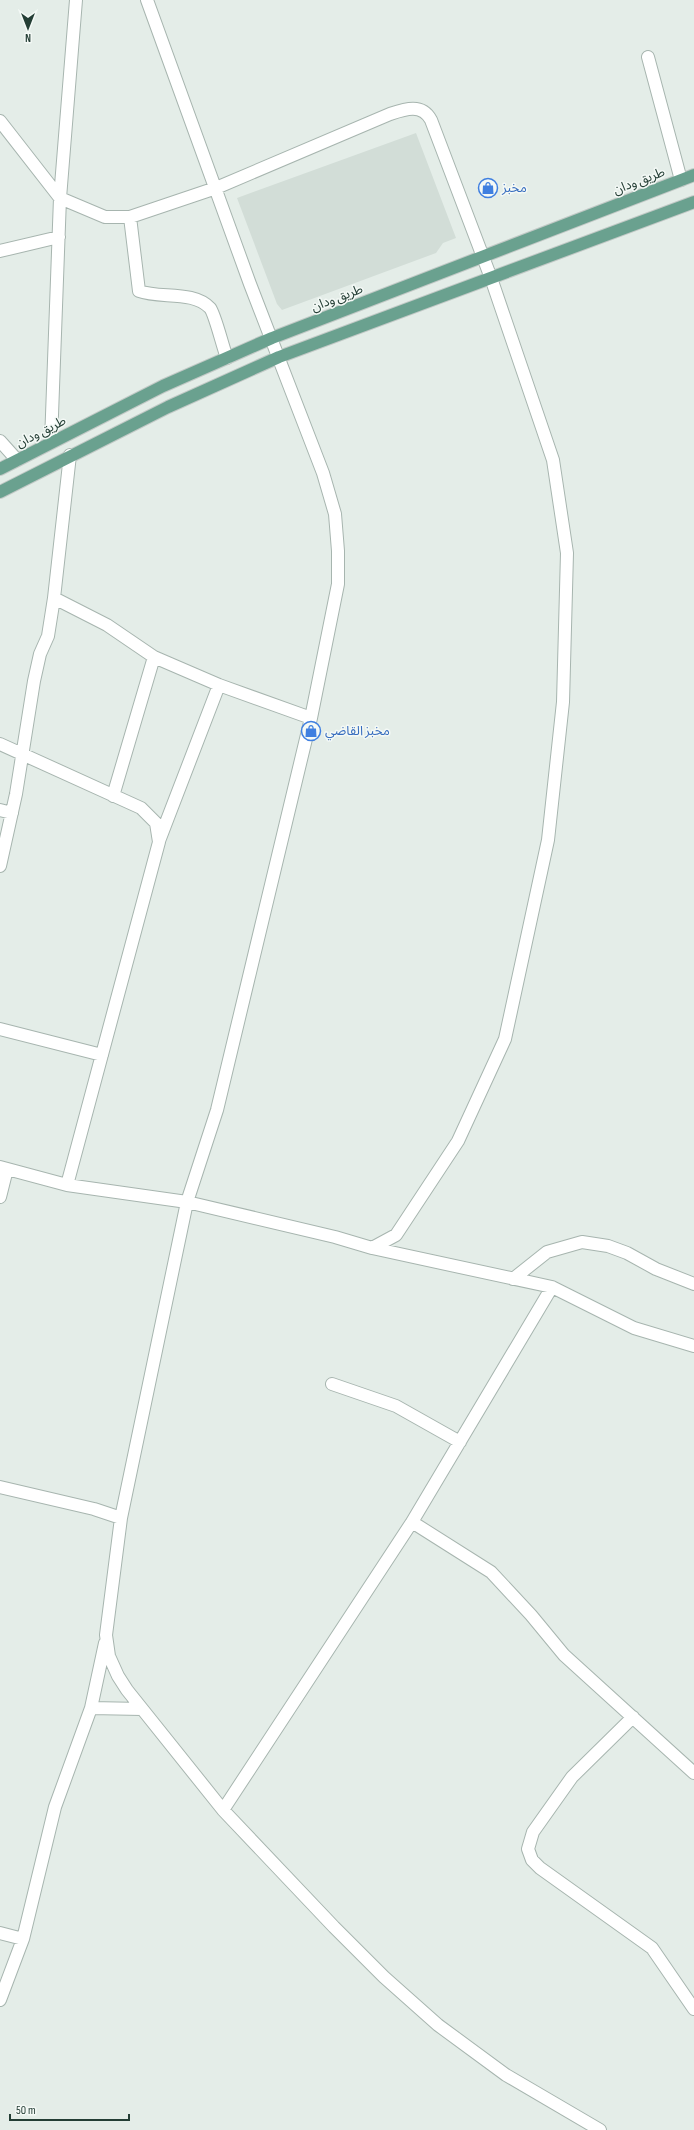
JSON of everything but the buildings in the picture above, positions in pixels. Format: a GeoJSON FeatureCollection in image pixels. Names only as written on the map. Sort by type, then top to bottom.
{"type":"FeatureCollection","features":[{"type":"Feature","properties":{"kind":"main road","name":"طريق ودان"},"geometry":{"type":"LineString","coordinates":[[0,468],[163,386],[272,338],[694,175]]}},
{"type":"Feature","properties":{"kind":"main road"},"geometry":{"type":"LineString","coordinates":[[0,492],[168,407],[279,357],[694,202]]}},
{"type":"Feature","properties":{"kind":"street"},"geometry":{"type":"LineString","coordinates":[[51,442],[60,198],[76,0]]}},
{"type":"Feature","properties":{"kind":"street"},"geometry":{"type":"LineString","coordinates":[[0,2000],[23,1939],[55,1807],[91,1708],[106,1635],[121,1518],[187,1202],[217,1110],[312,718],[338,584],[338,551],[335,514],[324,473],[250,284],[147,0]]}},
{"type":"Feature","properties":{"kind":"street"},"geometry":{"type":"LineString","coordinates":[[648,57],[681,180]]}},
{"type":"Feature","properties":{"kind":"street"},"geometry":{"type":"LineString","coordinates":[[0,121],[60,198],[105,217],[130,217],[216,188],[390,114],[410,108],[422,110],[428,114],[431,120],[491,278],[553,460],[567,553],[563,702],[548,840],[505,1039],[458,1141],[396,1235],[372,1248]]}},
{"type":"Feature","properties":{"kind":"street"},"geometry":{"type":"LineString","coordinates":[[130,217],[139,291],[150,295],[185,297],[198,300],[210,309],[226,358]]}},
{"type":"Feature","properties":{"kind":"street"},"geometry":{"type":"LineString","coordinates":[[0,251],[59,237]]}},
{"type":"Feature","properties":{"kind":"street"},"geometry":{"type":"LineString","coordinates":[[0,441],[17,460]]}},
{"type":"Feature","properties":{"kind":"street"},"geometry":{"type":"LineString","coordinates":[[0,866],[12,813],[34,681],[40,654],[48,636],[54,598],[70,456]]}},
{"type":"Feature","properties":{"kind":"street"},"geometry":{"type":"LineString","coordinates":[[54,598],[107,625],[154,657],[219,685],[312,718]]}},
{"type":"Feature","properties":{"kind":"street"},"geometry":{"type":"LineString","coordinates":[[113,796],[154,657]]}},
{"type":"Feature","properties":{"kind":"street"},"geometry":{"type":"LineString","coordinates":[[67,1185],[159,842],[219,685]]}},
{"type":"Feature","properties":{"kind":"street"},"geometry":{"type":"LineString","coordinates":[[0,744],[141,808],[156,823],[159,842]]}},
{"type":"Feature","properties":{"kind":"street"},"geometry":{"type":"LineString","coordinates":[[0,810],[12,813]]}},
{"type":"Feature","properties":{"kind":"street"},"geometry":{"type":"LineString","coordinates":[[0,1029],[102,1055]]}},
{"type":"Feature","properties":{"kind":"street"},"geometry":{"type":"LineString","coordinates":[[0,1197],[3,1168],[67,1185],[187,1202],[335,1237],[372,1248],[552,1287],[634,1328],[694,1346]]}},
{"type":"Feature","properties":{"kind":"street"},"geometry":{"type":"LineString","coordinates":[[513,1279],[547,1252],[582,1242],[608,1246],[627,1253],[656,1269],[694,1284]]}},
{"type":"Feature","properties":{"kind":"street"},"geometry":{"type":"LineString","coordinates":[[223,1810],[412,1522],[552,1287]]}},
{"type":"Feature","properties":{"kind":"street"},"geometry":{"type":"LineString","coordinates":[[332,1384],[396,1406],[460,1442]]}},
{"type":"Feature","properties":{"kind":"street"},"geometry":{"type":"LineString","coordinates":[[0,1488],[94,1509],[121,1518]]}},
{"type":"Feature","properties":{"kind":"street"},"geometry":{"type":"LineString","coordinates":[[412,1522],[491,1572],[531,1615],[564,1655],[694,1773]]}},
{"type":"Feature","properties":{"kind":"street"},"geometry":{"type":"LineString","coordinates":[[106,1635],[110,1656],[118,1676],[142,1708],[223,1810],[334,1927],[384,1977],[438,2025],[506,2075],[600,2130]]}},
{"type":"Feature","properties":{"kind":"street"},"geometry":{"type":"LineString","coordinates":[[91,1708],[142,1708]]}},
{"type":"Feature","properties":{"kind":"street"},"geometry":{"type":"LineString","coordinates":[[633,1717],[572,1777],[533,1832],[528,1849],[532,1860],[540,1868],[652,1948],[694,2009]]}},
{"type":"Feature","properties":{"kind":"street"},"geometry":{"type":"LineString","coordinates":[[0,1933],[23,1939]]}},
{"type":"Feature","properties":{"kind":"shaded area"},"geometry":{"type":"Polygon","coordinates":[[[416,133],[456,238],[443,243],[436,253],[282,310],[277,304],[237,198],[416,133]]]}},
{"type":"Feature","properties":{"kind":"place","name":"مخبز"},"geometry":{"type":"Point","coordinates":[488,188]}},
{"type":"Feature","properties":{"kind":"place","name":"مخبز القاضي"},"geometry":{"type":"Point","coordinates":[311,731]}}]}
